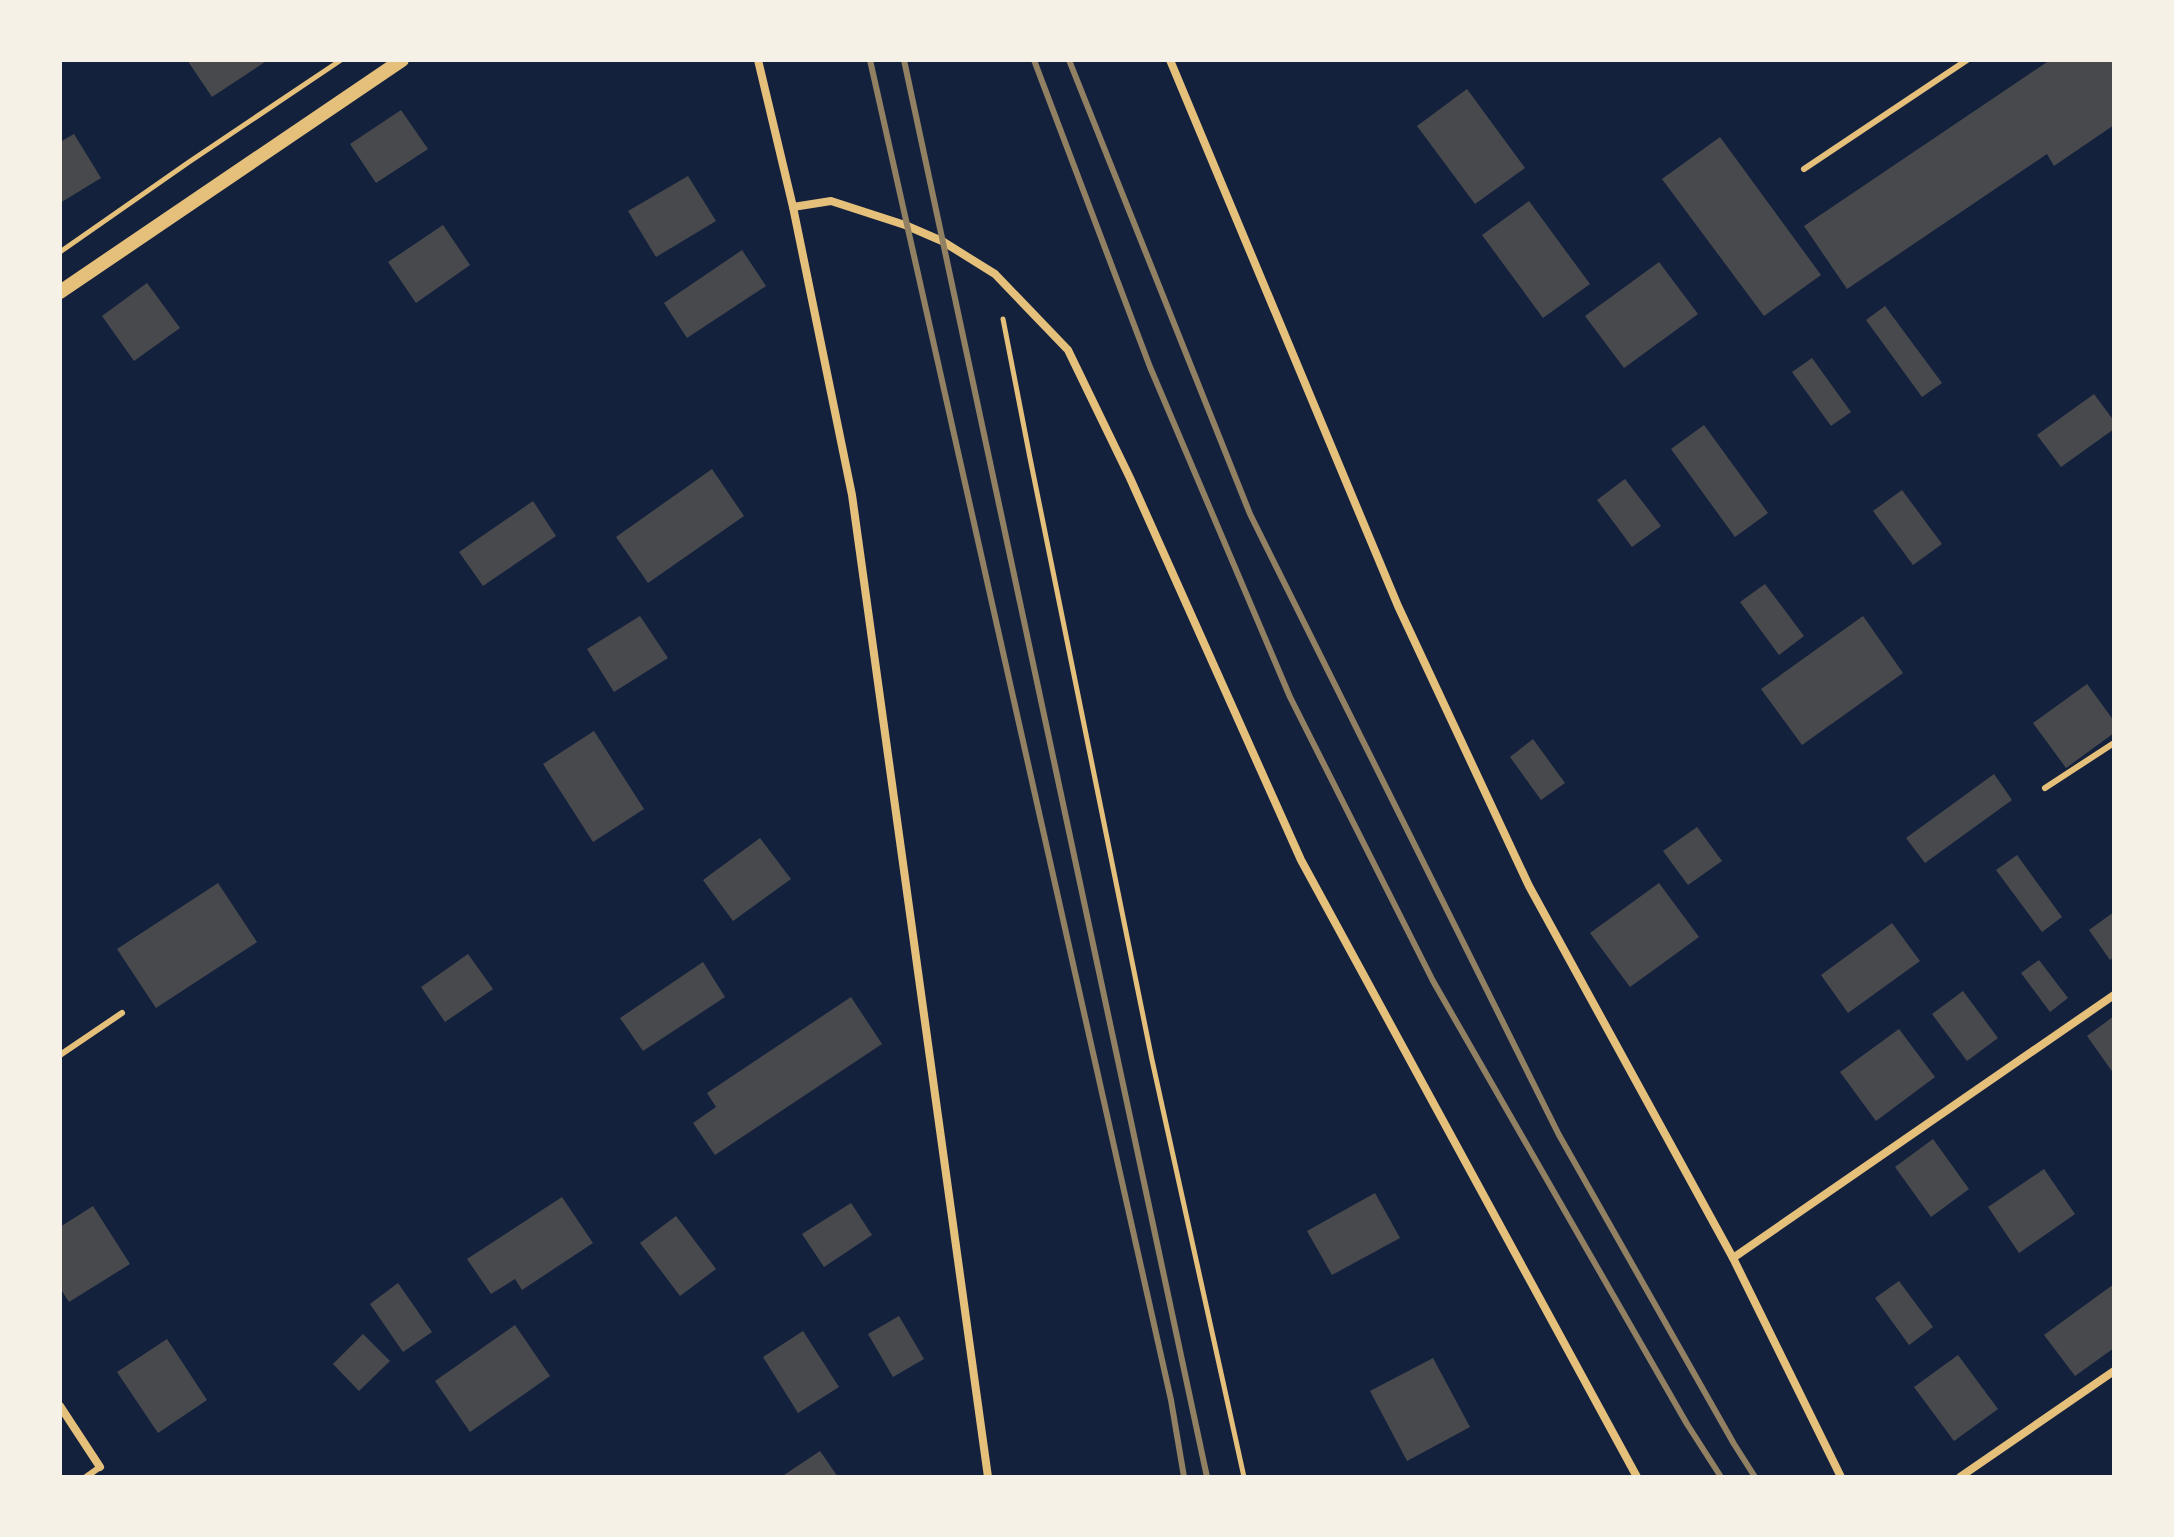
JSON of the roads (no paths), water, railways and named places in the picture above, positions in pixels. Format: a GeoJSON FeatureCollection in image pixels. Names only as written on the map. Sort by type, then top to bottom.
{"type":"FeatureCollection","features":[{"type":"Feature","properties":{"kind":"street"},"geometry":{"type":"LineString","coordinates":[[60,292],[402,60]]}},
{"type":"Feature","properties":{"kind":"street"},"geometry":{"type":"LineString","coordinates":[[758,60],[793,207],[852,495],[988,1477]]}},
{"type":"Feature","properties":{"kind":"street"},"geometry":{"type":"LineString","coordinates":[[1170,60],[1398,606],[1503,830],[1537,900],[1733,1258],[1841,1477]]}},
{"type":"Feature","properties":{"kind":"street"},"geometry":{"type":"LineString","coordinates":[[793,207],[831,201],[905,225],[942,241],[995,274],[1068,350],[1130,478],[1301,860],[1637,1477]]}},
{"type":"Feature","properties":{"kind":"street"},"geometry":{"type":"LineString","coordinates":[[1733,1258],[2114,995]]}},
{"type":"Feature","properties":{"kind":"street"},"geometry":{"type":"LineString","coordinates":[[1960,1477],[2114,1371]]}},
{"type":"Feature","properties":{"kind":"street"},"geometry":{"type":"LineString","coordinates":[[60,1406],[100,1467]]}},
{"type":"Feature","properties":{"kind":"lane"},"geometry":{"type":"LineString","coordinates":[[1804,169],[1967,60]]}},
{"type":"Feature","properties":{"kind":"lane"},"geometry":{"type":"LineString","coordinates":[[2045,788],[2114,743]]}},
{"type":"Feature","properties":{"kind":"lane"},"geometry":{"type":"LineString","coordinates":[[60,1055],[122,1013]]}},
{"type":"Feature","properties":{"kind":"lane"},"geometry":{"type":"LineString","coordinates":[[86,1477],[100,1467]]}},
{"type":"Feature","properties":{"kind":"railway"},"geometry":{"type":"LineString","coordinates":[[870,60],[1171,1400],[1184,1477]]}},
{"type":"Feature","properties":{"kind":"railway"},"geometry":{"type":"LineString","coordinates":[[904,60],[1207,1477]]}},
{"type":"Feature","properties":{"kind":"railway"},"geometry":{"type":"LineString","coordinates":[[1034,60],[1150,367],[1290,697],[1433,981],[1687,1424],[1721,1477]]}},
{"type":"Feature","properties":{"kind":"railway"},"geometry":{"type":"LineString","coordinates":[[1069,60],[1250,514],[1559,1135],[1755,1477]]}}]}
